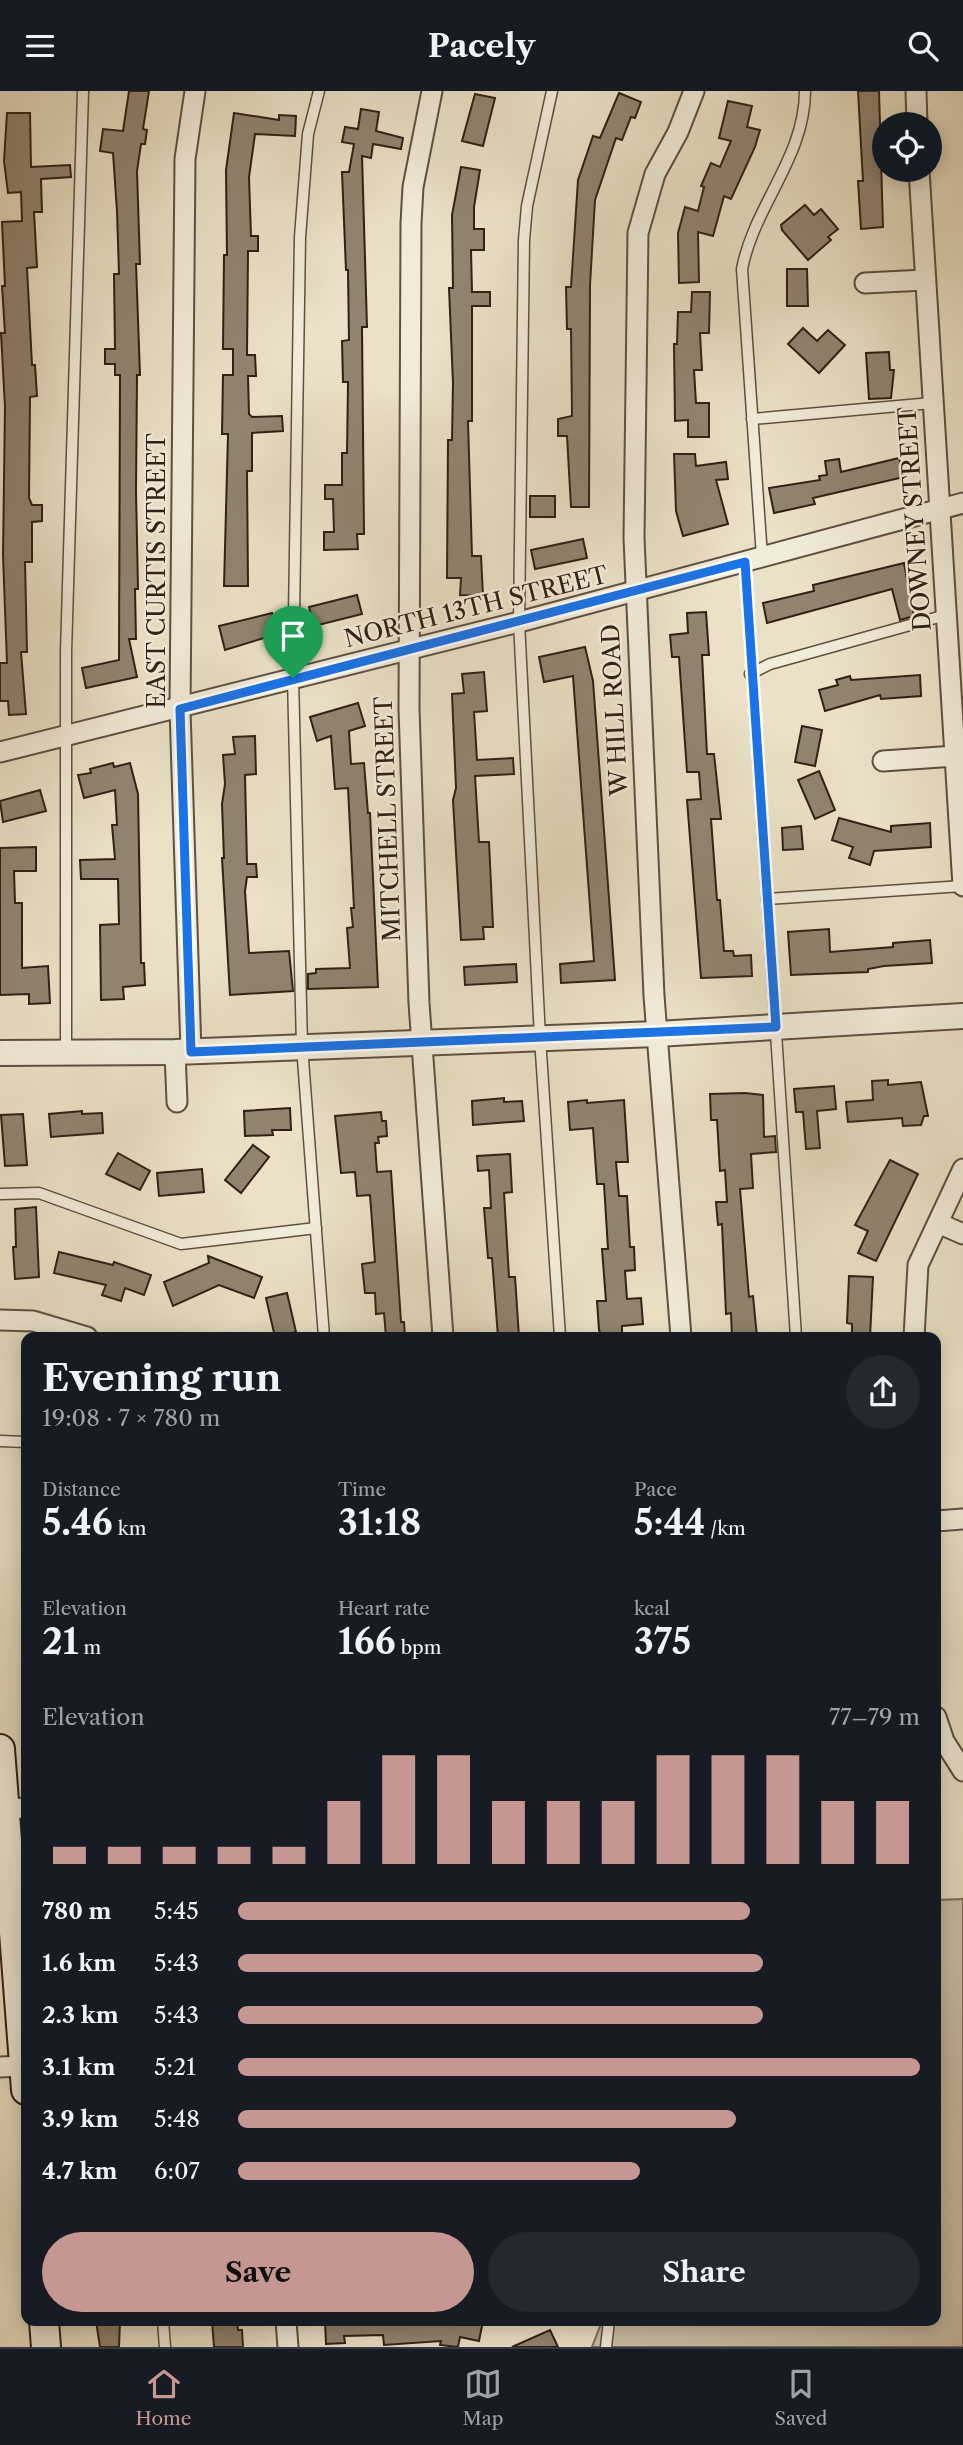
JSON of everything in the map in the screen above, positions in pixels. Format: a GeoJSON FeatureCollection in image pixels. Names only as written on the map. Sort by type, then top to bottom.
{"type":"FeatureCollection","features":[{"type":"Feature","properties":{"kind":"main road"},"geometry":{"type":"LineString","coordinates":[[0,1749],[15,1809],[20,1923],[17,2074]]}},
{"type":"Feature","properties":{"kind":"main road"},"geometry":{"type":"LineString","coordinates":[[44,2326],[46,2347]]}},
{"type":"Feature","properties":{"kind":"street","name":"EAST CURTIS STREET"},"geometry":{"type":"LineString","coordinates":[[177,1103],[183,1052],[180,709],[185,159],[195,91]]}},
{"type":"Feature","properties":{"kind":"street","name":"MITCHELL STREET"},"geometry":{"type":"LineString","coordinates":[[432,91],[413,187],[411,223],[408,649],[422,1042],[443,1332]]}},
{"type":"Feature","properties":{"kind":"street","name":"W HILL ROAD"},"geometry":{"type":"LineString","coordinates":[[681,1332],[657,1034],[634,592],[638,233],[655,174],[678,132],[694,91]]}},
{"type":"Feature","properties":{"kind":"street"},"geometry":{"type":"LineString","coordinates":[[916,91],[917,112]]}},
{"type":"Feature","properties":{"kind":"street","name":"DOWNEY STREET"},"geometry":{"type":"LineString","coordinates":[[920,182],[963,886]]}},
{"type":"Feature","properties":{"kind":"street"},"geometry":{"type":"LineString","coordinates":[[865,283],[925,280]]}},
{"type":"Feature","properties":{"kind":"street","name":"NORTH 13TH STREET"},"geometry":{"type":"LineString","coordinates":[[0,752],[519,622],[963,503]]}},
{"type":"Feature","properties":{"kind":"street"},"geometry":{"type":"LineString","coordinates":[[883,761],[955,756]]}},
{"type":"Feature","properties":{"kind":"street"},"geometry":{"type":"LineString","coordinates":[[0,1053],[183,1052],[657,1034],[963,1016]]}},
{"type":"Feature","properties":{"kind":"street"},"geometry":{"type":"LineString","coordinates":[[914,1332],[918,1265],[963,1169]]}},
{"type":"Feature","properties":{"kind":"street"},"geometry":{"type":"LineString","coordinates":[[938,1223],[963,1234]]}},
{"type":"Feature","properties":{"kind":"street"},"geometry":{"type":"LineString","coordinates":[[0,1320],[56,1326],[73,1332]]}},
{"type":"Feature","properties":{"kind":"street"},"geometry":{"type":"LineString","coordinates":[[941,1521],[963,1519]]}},
{"type":"Feature","properties":{"kind":"street"},"geometry":{"type":"LineString","coordinates":[[941,1732],[963,1771]]}},
{"type":"Feature","properties":{"kind":"street"},"geometry":{"type":"LineString","coordinates":[[286,2326],[288,2347]]}},
{"type":"Feature","properties":{"kind":"lane"},"geometry":{"type":"LineString","coordinates":[[66,1054],[66,652],[83,91]]}},
{"type":"Feature","properties":{"kind":"lane"},"geometry":{"type":"LineString","coordinates":[[319,91],[308,134],[300,237],[293,678],[302,1046],[324,1332]]}},
{"type":"Feature","properties":{"kind":"lane"},"geometry":{"type":"LineString","coordinates":[[552,91],[527,207],[524,240],[519,622],[540,1038],[560,1332]]}},
{"type":"Feature","properties":{"kind":"lane"},"geometry":{"type":"LineString","coordinates":[[796,1332],[750,674],[754,560],[752,419],[742,269],[755,226],[800,134],[805,91]]}},
{"type":"Feature","properties":{"kind":"lane"},"geometry":{"type":"LineString","coordinates":[[752,419],[932,403]]}},
{"type":"Feature","properties":{"kind":"lane"},"geometry":{"type":"LineString","coordinates":[[750,674],[770,664],[946,615]]}},
{"type":"Feature","properties":{"kind":"lane"},"geometry":{"type":"LineString","coordinates":[[767,899],[963,886]]}},
{"type":"Feature","properties":{"kind":"lane"},"geometry":{"type":"LineString","coordinates":[[0,1194],[39,1193],[181,1244],[316,1228]]}},
{"type":"Feature","properties":{"kind":"lane"},"geometry":{"type":"LineString","coordinates":[[0,1441],[21,1442]]}},
{"type":"Feature","properties":{"kind":"lane"},"geometry":{"type":"LineString","coordinates":[[163,2326],[165,2347]]}},
{"type":"Feature","properties":{"kind":"lane"},"geometry":{"type":"LineString","coordinates":[[606,2347],[608,2326]]}},
{"type":"Feature","properties":{"kind":"shaded area"},"geometry":{"type":"Polygon","coordinates":[[[963,1899],[963,2347],[592,2347],[600,2326],[941,2326],[941,1900],[963,1899]]]}},
{"type":"Feature","properties":{"kind":"building"},"geometry":{"type":"Polygon","coordinates":[[[129,91],[149,91],[143,129],[147,130],[145,144],[141,144],[137,171],[140,264],[136,264],[140,375],[137,375],[138,589],[135,589],[136,639],[129,639],[137,677],[86,688],[82,668],[119,660],[120,375],[115,375],[115,364],[105,364],[105,349],[115,349],[114,274],[119,274],[117,211],[113,153],[100,151],[103,129],[123,131],[129,91]]]}},
{"type":"Feature","properties":{"kind":"building"},"geometry":{"type":"Polygon","coordinates":[[[858,91],[879,91],[880,112],[872,112],[872,182],[882,182],[883,227],[861,229],[858,181],[863,181],[858,91]]]}},
{"type":"Feature","properties":{"kind":"building"},"geometry":{"type":"Polygon","coordinates":[[[619,93],[641,102],[635,118],[631,117],[622,140],[616,138],[595,200],[590,285],[589,507],[571,507],[567,436],[558,436],[558,419],[572,416],[571,329],[567,329],[566,287],[571,287],[578,180],[593,136],[600,138],[619,93]]]}},
{"type":"Feature","properties":{"kind":"building"},"geometry":{"type":"Polygon","coordinates":[[[475,94],[495,98],[483,146],[462,141],[475,94]]]}},
{"type":"Feature","properties":{"kind":"building"},"geometry":{"type":"Polygon","coordinates":[[[728,101],[752,106],[747,127],[760,130],[731,199],[724,196],[713,236],[698,232],[699,282],[679,283],[678,233],[685,207],[698,211],[704,187],[701,186],[711,163],[720,167],[731,141],[719,138],[728,101]]]}},
{"type":"Feature","properties":{"kind":"building"},"geometry":{"type":"Polygon","coordinates":[[[361,109],[379,112],[376,131],[403,138],[401,149],[373,144],[371,158],[362,156],[367,327],[362,327],[364,534],[357,534],[358,549],[324,550],[324,532],[334,532],[333,499],[325,499],[325,485],[342,485],[342,453],[347,453],[348,382],[343,382],[342,341],[349,340],[348,270],[342,172],[349,172],[354,144],[342,142],[345,127],[358,129],[361,109]]]}},
{"type":"Feature","properties":{"kind":"building"},"geometry":{"type":"Polygon","coordinates":[[[7,113],[30,113],[31,167],[70,165],[71,177],[41,179],[42,212],[34,212],[37,267],[27,268],[32,365],[35,365],[37,396],[30,397],[29,498],[32,505],[42,505],[42,521],[32,522],[32,562],[25,562],[27,652],[21,652],[26,714],[9,715],[8,701],[0,701],[0,663],[7,663],[3,555],[5,407],[1,333],[5,333],[2,286],[5,286],[2,222],[22,221],[21,192],[8,193],[4,161],[7,113]]]}},
{"type":"Feature","properties":{"kind":"building"},"geometry":{"type":"Polygon","coordinates":[[[234,113],[279,120],[279,115],[296,116],[295,136],[255,134],[249,177],[251,236],[258,236],[258,251],[248,251],[247,355],[255,355],[256,376],[248,376],[249,414],[252,417],[282,416],[283,431],[252,433],[252,471],[247,471],[248,586],[224,586],[228,434],[222,434],[223,375],[233,375],[233,349],[223,349],[224,255],[227,255],[226,170],[234,113]]]}},
{"type":"Feature","properties":{"kind":"building"},"geometry":{"type":"Polygon","coordinates":[[[461,167],[480,170],[474,207],[474,229],[484,229],[484,250],[471,250],[472,292],[490,292],[490,306],[472,306],[472,421],[468,421],[472,556],[481,556],[483,596],[460,595],[461,578],[447,578],[448,440],[452,440],[453,383],[449,288],[453,288],[452,215],[461,167]]]}},
{"type":"Feature","properties":{"kind":"building"},"geometry":{"type":"Polygon","coordinates":[[[805,205],[814,215],[821,209],[838,229],[828,237],[831,240],[808,260],[782,230],[781,225],[805,205]]]}},
{"type":"Feature","properties":{"kind":"building"},"geometry":{"type":"Polygon","coordinates":[[[787,269],[807,269],[808,306],[787,306],[787,269]]]}},
{"type":"Feature","properties":{"kind":"building"},"geometry":{"type":"Polygon","coordinates":[[[692,292],[710,292],[709,333],[700,333],[702,370],[694,370],[696,403],[709,403],[709,437],[688,437],[688,420],[675,421],[674,344],[677,344],[678,312],[691,312],[692,292]]]}},
{"type":"Feature","properties":{"kind":"building"},"geometry":{"type":"Polygon","coordinates":[[[803,328],[817,341],[828,330],[845,345],[819,373],[788,344],[803,328]]]}},
{"type":"Feature","properties":{"kind":"building"},"geometry":{"type":"Polygon","coordinates":[[[889,352],[890,370],[894,370],[891,398],[869,399],[866,353],[889,352]]]}},
{"type":"Feature","properties":{"kind":"building"},"geometry":{"type":"Polygon","coordinates":[[[674,454],[695,454],[696,466],[726,462],[728,479],[716,480],[728,524],[683,536],[676,511],[674,454]]]}},
{"type":"Feature","properties":{"kind":"building"},"geometry":{"type":"Polygon","coordinates":[[[899,458],[904,477],[813,498],[815,504],[774,513],[769,488],[820,480],[819,476],[827,475],[825,461],[839,459],[841,472],[899,458]]]}},
{"type":"Feature","properties":{"kind":"building"},"geometry":{"type":"Polygon","coordinates":[[[530,496],[555,496],[555,517],[530,517],[530,496]]]}},
{"type":"Feature","properties":{"kind":"building"},"geometry":{"type":"Polygon","coordinates":[[[583,539],[587,558],[535,569],[531,550],[583,539]]]}},
{"type":"Feature","properties":{"kind":"building"},"geometry":{"type":"Polygon","coordinates":[[[904,563],[914,616],[900,620],[892,589],[767,623],[763,603],[814,591],[813,585],[904,563]]]}},
{"type":"Feature","properties":{"kind":"building"},"geometry":{"type":"Polygon","coordinates":[[[357,595],[362,614],[314,626],[309,607],[357,595]]]}},
{"type":"Feature","properties":{"kind":"building"},"geometry":{"type":"Polygon","coordinates":[[[706,612],[709,655],[702,655],[707,754],[714,754],[721,819],[711,819],[717,900],[720,900],[724,951],[733,951],[734,956],[751,955],[752,976],[701,978],[687,800],[701,799],[699,772],[687,772],[679,657],[672,657],[670,635],[688,633],[687,613],[706,612]]]}},
{"type":"Feature","properties":{"kind":"building"},"geometry":{"type":"Polygon","coordinates":[[[272,613],[277,634],[225,650],[219,626],[272,613]]]}},
{"type":"Feature","properties":{"kind":"building"},"geometry":{"type":"Polygon","coordinates":[[[585,647],[593,681],[615,980],[561,983],[560,964],[594,961],[573,676],[544,682],[539,657],[585,647]]]}},
{"type":"Feature","properties":{"kind":"building"},"geometry":{"type":"Polygon","coordinates":[[[484,672],[487,711],[474,712],[477,760],[513,758],[514,774],[475,776],[479,842],[489,842],[493,927],[483,927],[484,939],[461,940],[453,800],[456,788],[452,694],[464,693],[462,674],[484,672]]]}},
{"type":"Feature","properties":{"kind":"building"},"geometry":{"type":"Polygon","coordinates":[[[920,675],[921,696],[881,699],[880,695],[825,711],[819,690],[838,685],[836,680],[850,676],[851,680],[920,675]]]}},
{"type":"Feature","properties":{"kind":"building"},"geometry":{"type":"Polygon","coordinates":[[[358,703],[365,726],[349,731],[351,764],[364,763],[370,813],[378,987],[308,989],[308,974],[316,973],[316,969],[350,968],[347,928],[353,927],[351,908],[354,908],[348,788],[335,789],[331,736],[317,741],[310,717],[358,703]]]}},
{"type":"Feature","properties":{"kind":"building"},"geometry":{"type":"Polygon","coordinates":[[[802,726],[822,730],[815,766],[795,762],[802,726]]]}},
{"type":"Feature","properties":{"kind":"building"},"geometry":{"type":"Polygon","coordinates":[[[255,736],[256,774],[245,775],[247,864],[256,864],[257,877],[247,877],[245,891],[249,953],[289,951],[293,991],[230,995],[222,858],[222,804],[225,784],[223,755],[235,754],[233,737],[255,736]]]}},
{"type":"Feature","properties":{"kind":"building"},"geometry":{"type":"Polygon","coordinates":[[[113,763],[114,767],[130,763],[138,794],[141,963],[144,963],[145,985],[123,987],[124,999],[101,1000],[100,925],[119,924],[118,879],[81,879],[80,860],[115,859],[112,825],[117,825],[115,790],[84,798],[78,775],[91,773],[90,769],[113,763]]]}},
{"type":"Feature","properties":{"kind":"building"},"geometry":{"type":"Polygon","coordinates":[[[819,771],[835,810],[815,819],[798,780],[819,771]]]}},
{"type":"Feature","properties":{"kind":"building"},"geometry":{"type":"Polygon","coordinates":[[[40,790],[46,811],[3,822],[0,801],[40,790]]]}},
{"type":"Feature","properties":{"kind":"building"},"geometry":{"type":"Polygon","coordinates":[[[839,818],[891,832],[891,826],[930,823],[931,847],[874,851],[870,865],[849,858],[853,847],[832,840],[839,818]]]}},
{"type":"Feature","properties":{"kind":"building"},"geometry":{"type":"Polygon","coordinates":[[[801,826],[803,849],[783,850],[782,828],[801,826]]]}},
{"type":"Feature","properties":{"kind":"building"},"geometry":{"type":"Polygon","coordinates":[[[36,847],[36,871],[14,871],[15,903],[22,903],[22,968],[48,966],[50,1003],[29,1004],[29,994],[0,995],[0,848],[36,847]]]}},
{"type":"Feature","properties":{"kind":"building"},"geometry":{"type":"Polygon","coordinates":[[[829,929],[830,952],[893,947],[893,943],[930,940],[932,963],[884,966],[868,969],[868,972],[791,975],[788,932],[829,929]]]}},
{"type":"Feature","properties":{"kind":"building"},"geometry":{"type":"Polygon","coordinates":[[[516,964],[517,982],[465,985],[464,967],[516,964]]]}},
{"type":"Feature","properties":{"kind":"building"},"geometry":{"type":"Polygon","coordinates":[[[888,1080],[888,1085],[921,1082],[928,1116],[924,1116],[921,1125],[903,1126],[902,1118],[848,1122],[846,1102],[873,1100],[872,1081],[888,1080]]]}},
{"type":"Feature","properties":{"kind":"building"},"geometry":{"type":"Polygon","coordinates":[[[834,1086],[836,1109],[817,1111],[820,1148],[806,1149],[803,1112],[796,1112],[794,1089],[834,1086]]]}},
{"type":"Feature","properties":{"kind":"building"},"geometry":{"type":"Polygon","coordinates":[[[710,1094],[763,1095],[764,1137],[775,1136],[776,1152],[751,1154],[753,1188],[740,1189],[749,1297],[753,1296],[757,1332],[732,1332],[731,1313],[726,1314],[722,1224],[718,1225],[716,1202],[727,1202],[725,1170],[720,1171],[717,1120],[711,1120],[710,1094]]]}},
{"type":"Feature","properties":{"kind":"building"},"geometry":{"type":"Polygon","coordinates":[[[504,1098],[504,1102],[522,1101],[524,1121],[473,1125],[472,1101],[504,1098]]]}},
{"type":"Feature","properties":{"kind":"building"},"geometry":{"type":"Polygon","coordinates":[[[624,1100],[628,1162],[616,1162],[619,1196],[627,1196],[630,1247],[634,1247],[635,1270],[625,1271],[627,1299],[641,1298],[643,1324],[622,1326],[622,1332],[599,1330],[597,1301],[606,1301],[602,1249],[608,1249],[604,1184],[597,1184],[593,1128],[570,1130],[568,1102],[624,1100]]]}},
{"type":"Feature","properties":{"kind":"building"},"geometry":{"type":"Polygon","coordinates":[[[290,1108],[291,1130],[272,1130],[273,1135],[245,1136],[244,1111],[290,1108]]]}},
{"type":"Feature","properties":{"kind":"building"},"geometry":{"type":"Polygon","coordinates":[[[82,1111],[82,1114],[102,1113],[103,1133],[51,1137],[49,1114],[82,1111]]]}},
{"type":"Feature","properties":{"kind":"building"},"geometry":{"type":"Polygon","coordinates":[[[381,1112],[382,1121],[386,1121],[387,1136],[378,1137],[379,1143],[375,1143],[377,1172],[391,1171],[401,1322],[404,1322],[405,1332],[386,1332],[384,1313],[376,1314],[375,1293],[365,1293],[362,1264],[375,1262],[370,1195],[357,1196],[355,1172],[341,1173],[335,1116],[381,1112]]]}},
{"type":"Feature","properties":{"kind":"building"},"geometry":{"type":"Polygon","coordinates":[[[23,1114],[27,1165],[5,1166],[1,1115],[23,1114]]]}},
{"type":"Feature","properties":{"kind":"building"},"geometry":{"type":"Polygon","coordinates":[[[253,1145],[269,1157],[241,1193],[225,1180],[253,1145]]]}},
{"type":"Feature","properties":{"kind":"building"},"geometry":{"type":"Polygon","coordinates":[[[118,1153],[150,1171],[140,1190],[106,1174],[118,1153]]]}},
{"type":"Feature","properties":{"kind":"building"},"geometry":{"type":"Polygon","coordinates":[[[510,1154],[512,1192],[504,1193],[509,1277],[515,1277],[519,1332],[498,1332],[492,1258],[488,1258],[484,1208],[491,1208],[489,1170],[478,1171],[477,1156],[510,1154]]]}},
{"type":"Feature","properties":{"kind":"building"},"geometry":{"type":"Polygon","coordinates":[[[890,1160],[918,1174],[876,1261],[858,1253],[868,1231],[855,1225],[890,1160]]]}},
{"type":"Feature","properties":{"kind":"building"},"geometry":{"type":"Polygon","coordinates":[[[202,1169],[204,1192],[159,1196],[157,1173],[202,1169]]]}},
{"type":"Feature","properties":{"kind":"building"},"geometry":{"type":"Polygon","coordinates":[[[36,1207],[39,1277],[15,1279],[15,1209],[36,1207]]]}},
{"type":"Feature","properties":{"kind":"building"},"geometry":{"type":"Polygon","coordinates":[[[59,1252],[113,1265],[114,1262],[151,1275],[144,1295],[125,1288],[121,1301],[102,1295],[106,1285],[54,1273],[59,1252]]]}},
{"type":"Feature","properties":{"kind":"building"},"geometry":{"type":"Polygon","coordinates":[[[208,1256],[262,1277],[254,1298],[219,1285],[173,1306],[164,1282],[209,1263],[208,1256]]]}},
{"type":"Feature","properties":{"kind":"building"},"geometry":{"type":"Polygon","coordinates":[[[849,1276],[873,1277],[870,1332],[852,1332],[852,1324],[847,1323],[849,1276]]]}},
{"type":"Feature","properties":{"kind":"building"},"geometry":{"type":"Polygon","coordinates":[[[287,1293],[296,1332],[274,1332],[266,1298],[287,1293]]]}},
{"type":"Feature","properties":{"kind":"building"},"geometry":{"type":"Polygon","coordinates":[[[97,2326],[120,2326],[119,2347],[100,2347],[97,2326]]]}},
{"type":"Feature","properties":{"kind":"building"},"geometry":{"type":"Polygon","coordinates":[[[212,2326],[238,2326],[238,2330],[242,2330],[243,2347],[214,2347],[212,2326]]]}},
{"type":"Feature","properties":{"kind":"building"},"geometry":{"type":"Polygon","coordinates":[[[325,2326],[482,2326],[479,2341],[460,2337],[458,2347],[440,2345],[441,2341],[384,2345],[383,2335],[344,2336],[345,2343],[326,2344],[325,2326]]]}},
{"type":"Feature","properties":{"kind":"building"},"geometry":{"type":"Polygon","coordinates":[[[550,2330],[558,2347],[512,2347],[550,2330]]]}},
{"type":"Feature","properties":{"kind":"route"},"geometry":{"type":"LineString","coordinates":[[745,562],[750,674],[776,1027],[191,1052],[180,709],[293,678],[745,562]]}}]}
